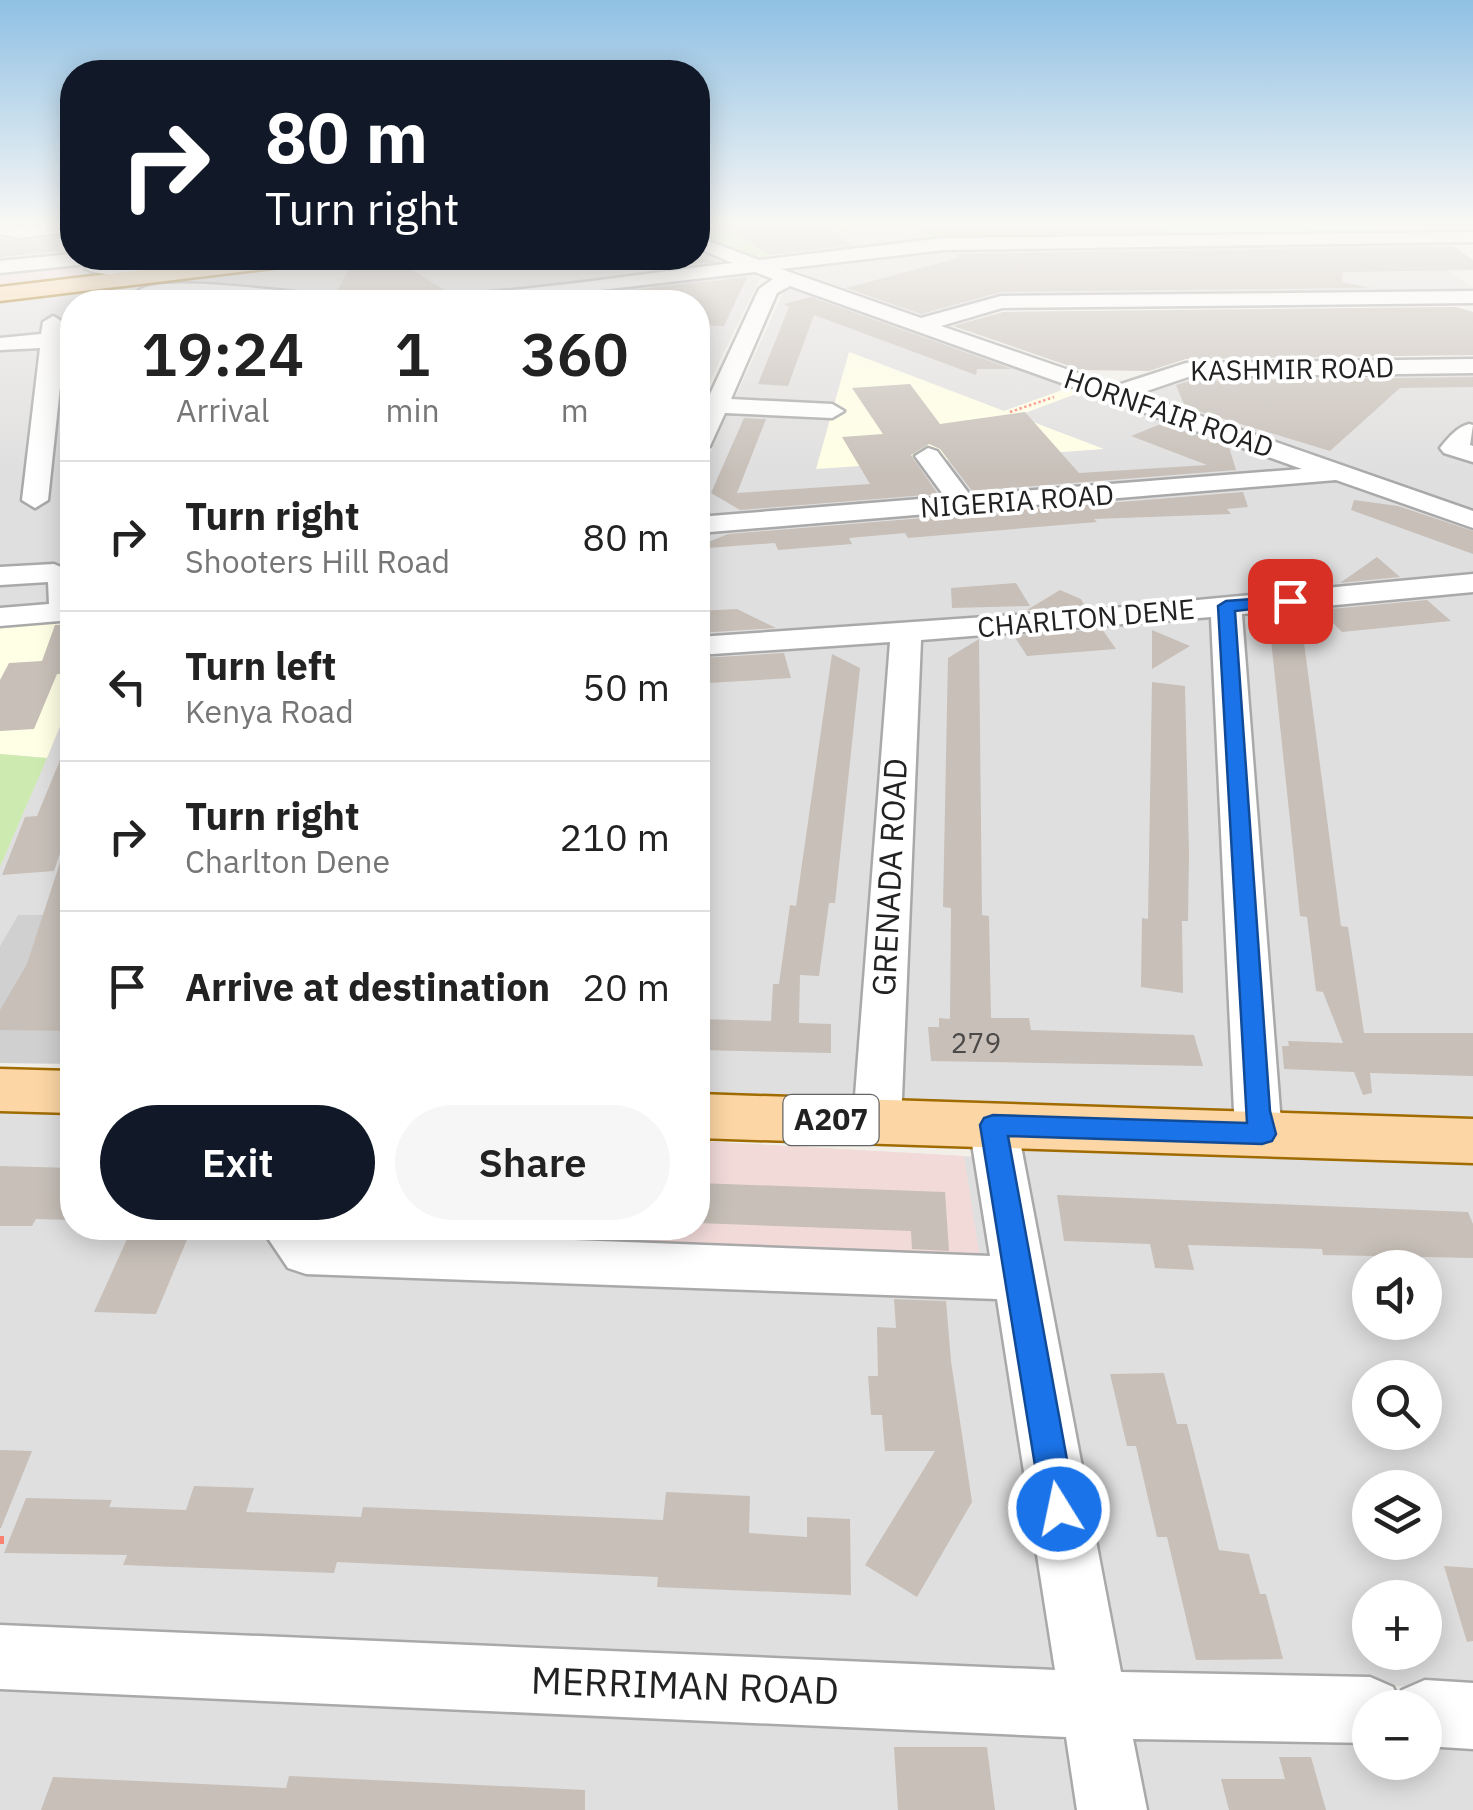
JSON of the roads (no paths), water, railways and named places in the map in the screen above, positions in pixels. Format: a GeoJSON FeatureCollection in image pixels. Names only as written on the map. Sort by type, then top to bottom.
{"type":"FeatureCollection","features":[{"type":"Feature","properties":{"kind":"main road"},"geometry":{"type":"LineString","coordinates":[[0,1090],[60,1092]]}},
{"type":"Feature","properties":{"kind":"main road","name":"A207"},"geometry":{"type":"LineString","coordinates":[[710,1116],[1473,1141]]}},
{"type":"Feature","properties":{"kind":"street"},"geometry":{"type":"LineString","coordinates":[[710,420],[762,307]]}},
{"type":"Feature","properties":{"kind":"street","name":"HORNFAIR ROAD"},"geometry":{"type":"LineString","coordinates":[[870,307],[1473,520]]}},
{"type":"Feature","properties":{"kind":"street"},"geometry":{"type":"LineString","coordinates":[[920,325],[982,307]]}},
{"type":"Feature","properties":{"kind":"street"},"geometry":{"type":"LineString","coordinates":[[0,344],[54,331],[35,500]]}},
{"type":"Feature","properties":{"kind":"street","name":"KASHMIR ROAD"},"geometry":{"type":"LineString","coordinates":[[1116,394],[1186,370],[1473,366]]}},
{"type":"Feature","properties":{"kind":"street"},"geometry":{"type":"LineString","coordinates":[[717,405],[832,411]]}},
{"type":"Feature","properties":{"kind":"street"},"geometry":{"type":"LineString","coordinates":[[928,456],[964,505]]}},
{"type":"Feature","properties":{"kind":"street","name":"NIGERIA ROAD"},"geometry":{"type":"LineString","coordinates":[[710,523],[1322,478],[1336,472]]}},
{"type":"Feature","properties":{"kind":"street"},"geometry":{"type":"LineString","coordinates":[[0,576],[54,573],[60,576]]}},
{"type":"Feature","properties":{"kind":"street","name":"CHARLTON DENE"},"geometry":{"type":"LineString","coordinates":[[710,645],[1226,606],[1473,582]]}},
{"type":"Feature","properties":{"kind":"street"},"geometry":{"type":"LineString","coordinates":[[1226,606],[1257,1111],[1262,1134]]}},
{"type":"Feature","properties":{"kind":"street"},"geometry":{"type":"LineString","coordinates":[[0,616],[60,612]]}},
{"type":"Feature","properties":{"kind":"street","name":"GRENADA ROAD"},"geometry":{"type":"LineString","coordinates":[[878,1122],[906,632]]}},
{"type":"Feature","properties":{"kind":"street"},"geometry":{"type":"LineString","coordinates":[[993,1125],[1112,1810]]}},
{"type":"Feature","properties":{"kind":"street"},"geometry":{"type":"LineString","coordinates":[[296,1240],[306,1253],[1017,1278]]}},
{"type":"Feature","properties":{"kind":"street","name":"MERRIMAN ROAD"},"geometry":{"type":"LineString","coordinates":[[0,1656],[1094,1704],[1352,1710]]}},
{"type":"Feature","properties":{"kind":"street"},"geometry":{"type":"LineString","coordinates":[[1442,1714],[1473,1716]]}}]}
